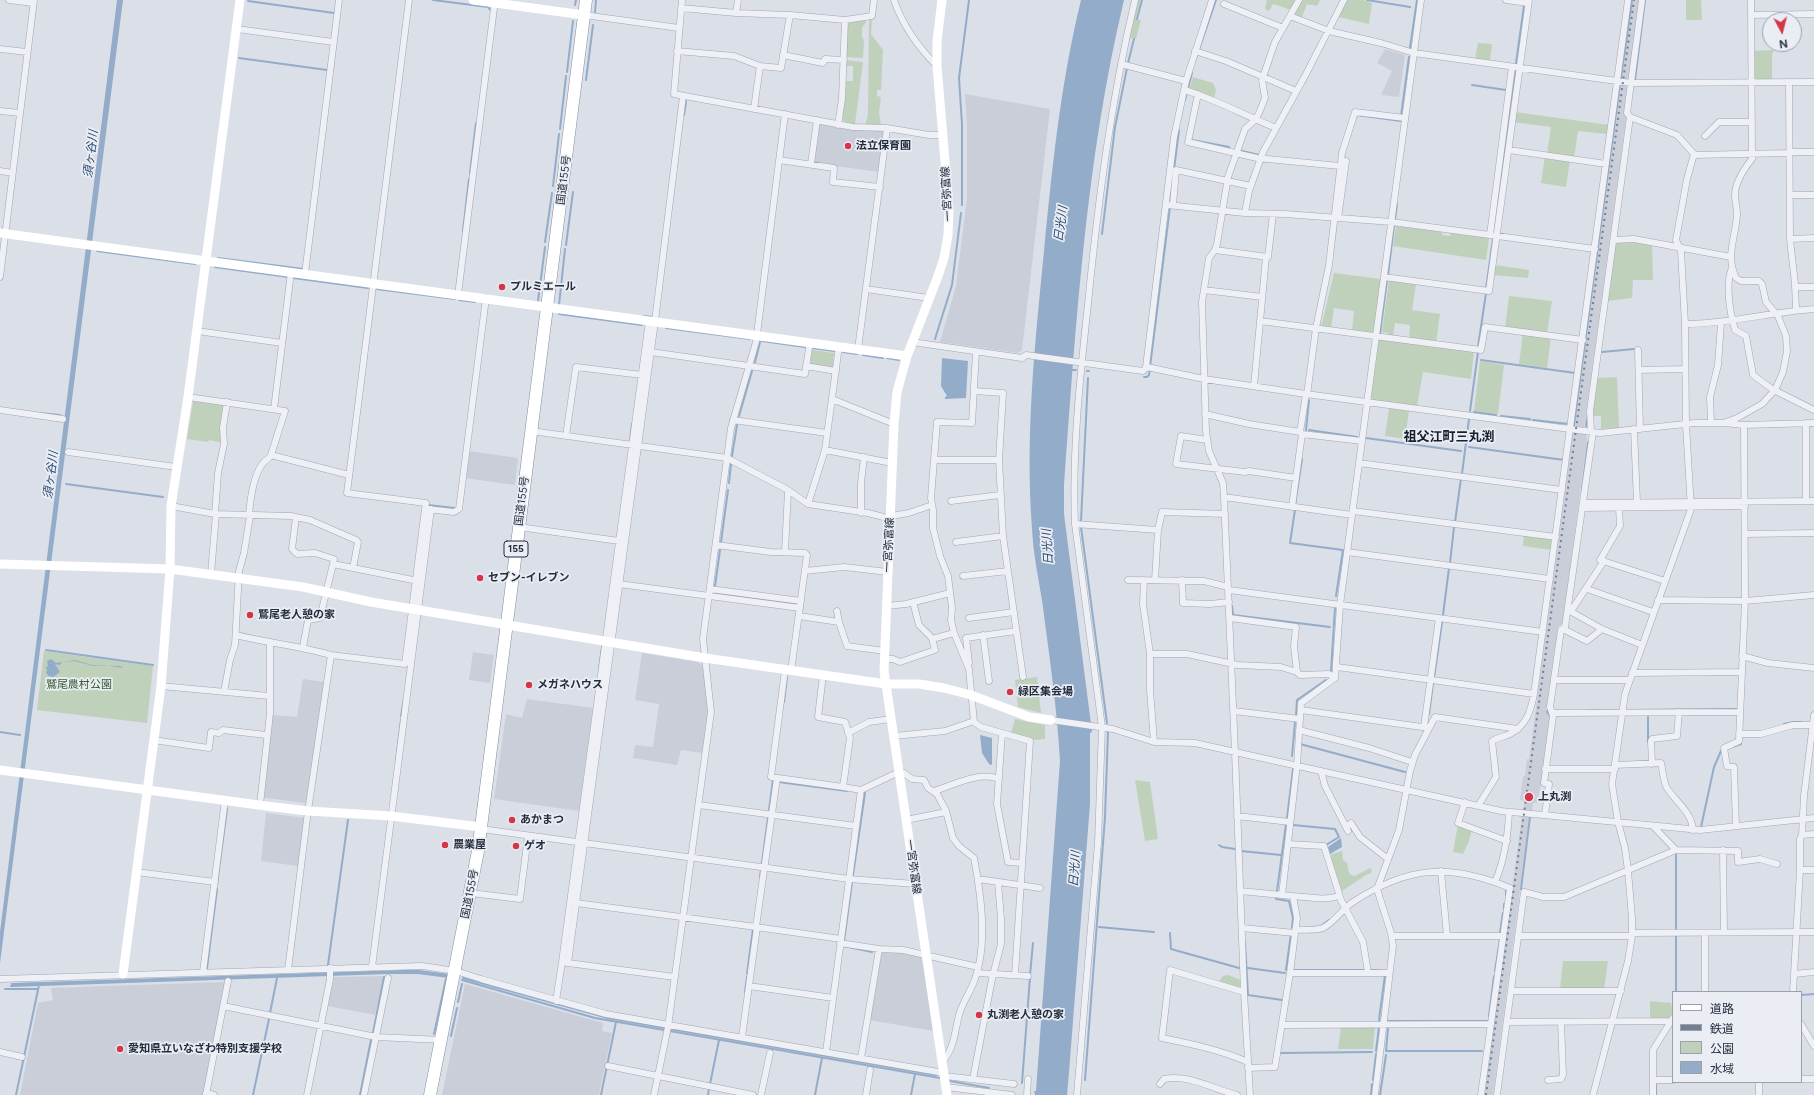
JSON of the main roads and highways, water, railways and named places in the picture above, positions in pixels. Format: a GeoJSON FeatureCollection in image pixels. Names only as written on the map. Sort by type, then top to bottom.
{"type":"FeatureCollection","features":[{"type":"Feature","properties":{"kind":"highway","name":"国道155号"},"geometry":{"type":"LineString","coordinates":[[430,1095],[471,893],[481,828],[586,0]]}},
{"type":"Feature","properties":{"kind":"water"},"geometry":{"type":"Polygon","coordinates":[[[117,0],[123,0],[0,963],[0,932],[117,0]]]}},
{"type":"Feature","properties":{"kind":"water","name":"日光川"},"geometry":{"type":"Polygon","coordinates":[[[1081,0],[1124,0],[1100,120],[1091,180],[1078,302],[1064,485],[1064,514],[1092,732],[1090,733],[1090,804],[1069,1072],[1067,1095],[1035,1095],[1034,1091],[1036,1091],[1060,761],[1057,721],[1033,537],[1030,493],[1030,424],[1037,320],[1054,156],[1068,62],[1081,0]]]}},
{"type":"Feature","properties":{"kind":"water"},"geometry":{"type":"Polygon","coordinates":[[[942,358],[968,361],[966,398],[945,399],[947,396],[941,386],[942,358]]]}},
{"type":"Feature","properties":{"kind":"water"},"geometry":{"type":"Polygon","coordinates":[[[51,659],[56,663],[62,662],[60,665],[55,664],[60,672],[53,677],[46,673],[46,667],[48,666],[47,661],[51,659]]]}},
{"type":"Feature","properties":{"kind":"water"},"geometry":{"type":"Polygon","coordinates":[[[75,660],[92,665],[101,665],[93,666],[75,661],[63,662],[75,660]]]}},
{"type":"Feature","properties":{"kind":"water"},"geometry":{"type":"Polygon","coordinates":[[[108,666],[120,666],[123,668],[108,666]]]}},
{"type":"Feature","properties":{"kind":"water"},"geometry":{"type":"Polygon","coordinates":[[[980,735],[992,738],[992,765],[989,764],[982,753],[980,735]]]}},
{"type":"Feature","properties":{"kind":"water"},"geometry":{"type":"Polygon","coordinates":[[[1341,838],[1342,847],[1330,854],[1328,847],[1341,838]]]}},
{"type":"Feature","properties":{"kind":"waterway"},"geometry":{"type":"LineString","coordinates":[[433,0],[488,7],[491,11]]}},
{"type":"Feature","properties":{"kind":"waterway"},"geometry":{"type":"LineString","coordinates":[[575,5],[576,0]]}},
{"type":"Feature","properties":{"kind":"waterway"},"geometry":{"type":"LineString","coordinates":[[595,12],[596,0]]}},
{"type":"Feature","properties":{"kind":"waterway"},"geometry":{"type":"LineString","coordinates":[[962,205],[962,124],[959,78],[969,0]]}},
{"type":"Feature","properties":{"kind":"waterway"},"geometry":{"type":"LineString","coordinates":[[1137,19],[1142,0]]}},
{"type":"Feature","properties":{"kind":"waterway"},"geometry":{"type":"LineString","coordinates":[[1195,61],[1216,0]]}},
{"type":"Feature","properties":{"kind":"waterway"},"geometry":{"type":"LineString","coordinates":[[1367,0],[1410,7]]}},
{"type":"Feature","properties":{"kind":"waterway"},"geometry":{"type":"LineString","coordinates":[[1410,48],[1417,0]]}},
{"type":"Feature","properties":{"kind":"waterway"},"geometry":{"type":"LineString","coordinates":[[1621,78],[1632,0]]}},
{"type":"Feature","properties":{"kind":"waterway"},"geometry":{"type":"LineString","coordinates":[[1635,80],[1645,0]]}},
{"type":"Feature","properties":{"kind":"waterway"},"geometry":{"type":"LineString","coordinates":[[248,1],[334,13]]}},
{"type":"Feature","properties":{"kind":"waterway"},"geometry":{"type":"LineString","coordinates":[[1516,63],[1524,6]]}},
{"type":"Feature","properties":{"kind":"waterway"},"geometry":{"type":"LineString","coordinates":[[567,72],[573,21]]}},
{"type":"Feature","properties":{"kind":"waterway"},"geometry":{"type":"LineString","coordinates":[[586,80],[593,25]]}},
{"type":"Feature","properties":{"kind":"waterway"},"geometry":{"type":"LineString","coordinates":[[1128,63],[1134,39]]}},
{"type":"Feature","properties":{"kind":"waterway"},"geometry":{"type":"LineString","coordinates":[[1401,116],[1409,57]]}},
{"type":"Feature","properties":{"kind":"waterway"},"geometry":{"type":"LineString","coordinates":[[239,58],[327,70]]}},
{"type":"Feature","properties":{"kind":"waterway"},"geometry":{"type":"LineString","coordinates":[[1102,234],[1115,127],[1127,68]]}},
{"type":"Feature","properties":{"kind":"waterway"},"geometry":{"type":"LineString","coordinates":[[1495,223],[1515,72]]}},
{"type":"Feature","properties":{"kind":"waterway"},"geometry":{"type":"LineString","coordinates":[[1185,100],[1192,73]]}},
{"type":"Feature","properties":{"kind":"waterway"},"geometry":{"type":"LineString","coordinates":[[560,129],[566,76]]}},
{"type":"Feature","properties":{"kind":"waterway"},"geometry":{"type":"LineString","coordinates":[[1574,425],[1620,84]]}},
{"type":"Feature","properties":{"kind":"waterway"},"geometry":{"type":"LineString","coordinates":[[1472,85],[1506,90]]}},
{"type":"Feature","properties":{"kind":"waterway"},"geometry":{"type":"LineString","coordinates":[[684,115],[686,101]]}},
{"type":"Feature","properties":{"kind":"waterway"},"geometry":{"type":"LineString","coordinates":[[1356,118],[1357,115],[1401,121]]}},
{"type":"Feature","properties":{"kind":"waterway"},"geometry":{"type":"LineString","coordinates":[[470,173],[476,123]]}},
{"type":"Feature","properties":{"kind":"waterway"},"geometry":{"type":"LineString","coordinates":[[1174,169],[1179,130]]}},
{"type":"Feature","properties":{"kind":"waterway"},"geometry":{"type":"LineString","coordinates":[[553,186],[559,134]]}},
{"type":"Feature","properties":{"kind":"waterway"},"geometry":{"type":"LineString","coordinates":[[1192,140],[1229,147]]}},
{"type":"Feature","properties":{"kind":"waterway"},"geometry":{"type":"LineString","coordinates":[[1242,151],[1259,155]]}},
{"type":"Feature","properties":{"kind":"waterway"},"geometry":{"type":"LineString","coordinates":[[463,231],[469,179]]}},
{"type":"Feature","properties":{"kind":"waterway"},"geometry":{"type":"LineString","coordinates":[[566,245],[573,192]]}},
{"type":"Feature","properties":{"kind":"waterway"},"geometry":{"type":"LineString","coordinates":[[545,242],[552,193]]}},
{"type":"Feature","properties":{"kind":"waterway"},"geometry":{"type":"LineString","coordinates":[[1395,219],[1397,204]]}},
{"type":"Feature","properties":{"kind":"waterway"},"geometry":{"type":"LineString","coordinates":[[1144,377],[1149,375],[1170,207]]}},
{"type":"Feature","properties":{"kind":"waterway"},"geometry":{"type":"LineString","coordinates":[[935,339],[952,285],[961,213]]}},
{"type":"Feature","properties":{"kind":"waterway"},"geometry":{"type":"LineString","coordinates":[[1388,275],[1394,226]]}},
{"type":"Feature","properties":{"kind":"waterway"},"geometry":{"type":"LineString","coordinates":[[1486,289],[1493,239]]}},
{"type":"Feature","properties":{"kind":"waterway"},"geometry":{"type":"LineString","coordinates":[[538,301],[545,247]]}},
{"type":"Feature","properties":{"kind":"waterway"},"geometry":{"type":"LineString","coordinates":[[559,305],[565,249]]}},
{"type":"Feature","properties":{"kind":"waterway"},"geometry":{"type":"LineString","coordinates":[[97,251],[195,264]]}},
{"type":"Feature","properties":{"kind":"waterway"},"geometry":{"type":"LineString","coordinates":[[218,258],[303,269]]}},
{"type":"Feature","properties":{"kind":"waterway"},"geometry":{"type":"LineString","coordinates":[[215,267],[288,277]]}},
{"type":"Feature","properties":{"kind":"waterway"},"geometry":{"type":"LineString","coordinates":[[294,278],[368,288]]}},
{"type":"Feature","properties":{"kind":"waterway"},"geometry":{"type":"LineString","coordinates":[[1380,334],[1387,280]]}},
{"type":"Feature","properties":{"kind":"waterway"},"geometry":{"type":"LineString","coordinates":[[377,289],[455,299]]}},
{"type":"Feature","properties":{"kind":"waterway"},"geometry":{"type":"LineString","coordinates":[[1478,347],[1486,293]]}},
{"type":"Feature","properties":{"kind":"waterway"},"geometry":{"type":"LineString","coordinates":[[459,300],[475,302]]}},
{"type":"Feature","properties":{"kind":"waterway"},"geometry":{"type":"LineString","coordinates":[[559,314],[642,325]]}},
{"type":"Feature","properties":{"kind":"waterway"},"geometry":{"type":"LineString","coordinates":[[644,316],[652,317]]}},
{"type":"Feature","properties":{"kind":"waterway"},"geometry":{"type":"LineString","coordinates":[[666,328],[750,339]]}},
{"type":"Feature","properties":{"kind":"waterway"},"geometry":{"type":"LineString","coordinates":[[762,341],[805,347]]}},
{"type":"Feature","properties":{"kind":"waterway"},"geometry":{"type":"LineString","coordinates":[[755,362],[760,342]]}},
{"type":"Feature","properties":{"kind":"waterway"},"geometry":{"type":"LineString","coordinates":[[813,348],[834,351]]}},
{"type":"Feature","properties":{"kind":"waterway"},"geometry":{"type":"LineString","coordinates":[[1602,352],[1634,349]]}},
{"type":"Feature","properties":{"kind":"waterway"},"geometry":{"type":"LineString","coordinates":[[843,352],[857,354]]}},
{"type":"Feature","properties":{"kind":"waterway"},"geometry":{"type":"LineString","coordinates":[[1470,411],[1478,352]]}},
{"type":"Feature","properties":{"kind":"waterway"},"geometry":{"type":"LineString","coordinates":[[863,355],[883,358]]}},
{"type":"Feature","properties":{"kind":"waterway"},"geometry":{"type":"LineString","coordinates":[[887,358],[899,360]]}},
{"type":"Feature","properties":{"kind":"waterway"},"geometry":{"type":"LineString","coordinates":[[1481,360],[1575,373]]}},
{"type":"Feature","properties":{"kind":"waterway"},"geometry":{"type":"LineString","coordinates":[[1070,370],[1076,370]]}},
{"type":"Feature","properties":{"kind":"waterway"},"geometry":{"type":"LineString","coordinates":[[739,416],[752,371]]}},
{"type":"Feature","properties":{"kind":"waterway"},"geometry":{"type":"LineString","coordinates":[[1081,521],[1088,378]]}},
{"type":"Feature","properties":{"kind":"waterway"},"geometry":{"type":"LineString","coordinates":[[1306,430],[1309,400]]}},
{"type":"Feature","properties":{"kind":"waterway"},"geometry":{"type":"LineString","coordinates":[[1474,412],[1496,415]]}},
{"type":"Feature","properties":{"kind":"waterway"},"geometry":{"type":"LineString","coordinates":[[39,413],[60,415]]}},
{"type":"Feature","properties":{"kind":"waterway"},"geometry":{"type":"LineString","coordinates":[[1586,426],[1588,413]]}},
{"type":"Feature","properties":{"kind":"waterway"},"geometry":{"type":"LineString","coordinates":[[1501,416],[1530,419]]}},
{"type":"Feature","properties":{"kind":"waterway"},"geometry":{"type":"LineString","coordinates":[[1462,474],[1469,419]]}},
{"type":"Feature","properties":{"kind":"waterway"},"geometry":{"type":"LineString","coordinates":[[1533,420],[1569,423]]}},
{"type":"Feature","properties":{"kind":"waterway"},"geometry":{"type":"LineString","coordinates":[[630,441],[632,424]]}},
{"type":"Feature","properties":{"kind":"waterway"},"geometry":{"type":"LineString","coordinates":[[732,456],[737,425]]}},
{"type":"Feature","properties":{"kind":"waterway"},"geometry":{"type":"LineString","coordinates":[[1309,430],[1357,437]]}},
{"type":"Feature","properties":{"kind":"waterway"},"geometry":{"type":"LineString","coordinates":[[1366,438],[1461,451]]}},
{"type":"Feature","properties":{"kind":"waterway"},"geometry":{"type":"LineString","coordinates":[[1582,490],[1588,442]]}},
{"type":"Feature","properties":{"kind":"waterway"},"geometry":{"type":"LineString","coordinates":[[1469,447],[1564,460]]}},
{"type":"Feature","properties":{"kind":"waterway"},"geometry":{"type":"LineString","coordinates":[[1295,505],[1302,459]]}},
{"type":"Feature","properties":{"kind":"waterway"},"geometry":{"type":"LineString","coordinates":[[729,483],[731,464]]}},
{"type":"Feature","properties":{"kind":"waterway"},"geometry":{"type":"LineString","coordinates":[[1455,522],[1461,478]]}},
{"type":"Feature","properties":{"kind":"waterway"},"geometry":{"type":"LineString","coordinates":[[66,484],[163,497]]}},
{"type":"Feature","properties":{"kind":"waterway"},"geometry":{"type":"LineString","coordinates":[[721,542],[728,490]]}},
{"type":"Feature","properties":{"kind":"waterway"},"geometry":{"type":"LineString","coordinates":[[428,505],[454,508]]}},
{"type":"Feature","properties":{"kind":"waterway"},"geometry":{"type":"LineString","coordinates":[[1295,510],[1290,543],[1343,550],[1336,596]]}},
{"type":"Feature","properties":{"kind":"waterway"},"geometry":{"type":"LineString","coordinates":[[1081,527],[1107,723]]}},
{"type":"Feature","properties":{"kind":"waterway"},"geometry":{"type":"LineString","coordinates":[[1450,563],[1454,527]]}},
{"type":"Feature","properties":{"kind":"waterway"},"geometry":{"type":"LineString","coordinates":[[715,586],[720,550]]}},
{"type":"Feature","properties":{"kind":"waterway"},"geometry":{"type":"LineString","coordinates":[[1443,615],[1449,568]]}},
{"type":"Feature","properties":{"kind":"waterway"},"geometry":{"type":"LineString","coordinates":[[714,592],[798,604]]}},
{"type":"Feature","properties":{"kind":"waterway"},"geometry":{"type":"LineString","coordinates":[[1232,606],[1233,615],[1330,627]]}},
{"type":"Feature","properties":{"kind":"waterway"},"geometry":{"type":"LineString","coordinates":[[1331,671],[1335,608]]}},
{"type":"Feature","properties":{"kind":"waterway"},"geometry":{"type":"LineString","coordinates":[[1434,678],[1442,622]]}},
{"type":"Feature","properties":{"kind":"waterway"},"geometry":{"type":"LineString","coordinates":[[599,670],[602,647]]}},
{"type":"Feature","properties":{"kind":"waterway"},"geometry":{"type":"LineString","coordinates":[[46,650],[153,665]]}},
{"type":"Feature","properties":{"kind":"waterway"},"geometry":{"type":"LineString","coordinates":[[784,702],[787,677]]}},
{"type":"Feature","properties":{"kind":"waterway"},"geometry":{"type":"LineString","coordinates":[[1296,715],[1297,700],[1326,680]]}},
{"type":"Feature","properties":{"kind":"waterway"},"geometry":{"type":"LineString","coordinates":[[1429,714],[1433,683]]}},
{"type":"Feature","properties":{"kind":"waterway"},"geometry":{"type":"LineString","coordinates":[[401,716],[404,699]]}},
{"type":"Feature","properties":{"kind":"waterway"},"geometry":{"type":"LineString","coordinates":[[1549,708],[1547,712],[1550,716]]}},
{"type":"Feature","properties":{"kind":"waterway"},"geometry":{"type":"LineString","coordinates":[[1629,710],[1737,709]]}},
{"type":"Feature","properties":{"kind":"waterway"},"geometry":{"type":"LineString","coordinates":[[1591,710],[1618,710]]}},
{"type":"Feature","properties":{"kind":"waterway"},"geometry":{"type":"LineString","coordinates":[[1648,717],[1648,742]]}},
{"type":"Feature","properties":{"kind":"waterway"},"geometry":{"type":"LineString","coordinates":[[396,761],[401,720]]}},
{"type":"Feature","properties":{"kind":"waterway"},"geometry":{"type":"LineString","coordinates":[[1292,756],[1295,722]]}},
{"type":"Feature","properties":{"kind":"waterway"},"geometry":{"type":"LineString","coordinates":[[1784,724],[1801,722]]}},
{"type":"Feature","properties":{"kind":"waterway"},"geometry":{"type":"LineString","coordinates":[[0,732],[20,735]]}},
{"type":"Feature","properties":{"kind":"waterway"},"geometry":{"type":"LineString","coordinates":[[1085,1080],[1105,817],[1108,732]]}},
{"type":"Feature","properties":{"kind":"waterway"},"geometry":{"type":"LineString","coordinates":[[1732,747],[1741,744],[1741,740]]}},
{"type":"Feature","properties":{"kind":"waterway"},"geometry":{"type":"LineString","coordinates":[[1300,744],[1405,772]]}},
{"type":"Feature","properties":{"kind":"waterway"},"geometry":{"type":"LineString","coordinates":[[1701,827],[1714,767],[1721,751]]}},
{"type":"Feature","properties":{"kind":"waterway"},"geometry":{"type":"LineString","coordinates":[[1287,818],[1293,769]]}},
{"type":"Feature","properties":{"kind":"waterway"},"geometry":{"type":"LineString","coordinates":[[769,810],[773,780]]}},
{"type":"Feature","properties":{"kind":"waterway"},"geometry":{"type":"LineString","coordinates":[[779,782],[847,791]]}},
{"type":"Feature","properties":{"kind":"waterway"},"geometry":{"type":"LineString","coordinates":[[853,875],[865,793]]}},
{"type":"Feature","properties":{"kind":"waterway"},"geometry":{"type":"LineString","coordinates":[[584,822],[587,800]]}},
{"type":"Feature","properties":{"kind":"waterway"},"geometry":{"type":"LineString","coordinates":[[217,884],[227,809]]}},
{"type":"Feature","properties":{"kind":"waterway"},"geometry":{"type":"LineString","coordinates":[[1521,889],[1530,817]]}},
{"type":"Feature","properties":{"kind":"waterway"},"geometry":{"type":"LineString","coordinates":[[762,863],[768,818]]}},
{"type":"Feature","properties":{"kind":"waterway"},"geometry":{"type":"LineString","coordinates":[[328,965],[348,820]]}},
{"type":"Feature","properties":{"kind":"waterway"},"geometry":{"type":"LineString","coordinates":[[1277,891],[1286,824]]}},
{"type":"Feature","properties":{"kind":"waterway"},"geometry":{"type":"LineString","coordinates":[[1293,825],[1335,829],[1339,837],[1326,845],[1326,847]]}},
{"type":"Feature","properties":{"kind":"waterway"},"geometry":{"type":"LineString","coordinates":[[1219,845],[1222,847],[1235,849]]}},
{"type":"Feature","properties":{"kind":"waterway"},"geometry":{"type":"LineString","coordinates":[[1241,851],[1281,855]]}},
{"type":"Feature","properties":{"kind":"waterway"},"geometry":{"type":"LineString","coordinates":[[1676,854],[1676,930]]}},
{"type":"Feature","properties":{"kind":"waterway"},"geometry":{"type":"LineString","coordinates":[[760,877],[761,870]]}},
{"type":"Feature","properties":{"kind":"waterway"},"geometry":{"type":"LineString","coordinates":[[844,941],[852,882]]}},
{"type":"Feature","properties":{"kind":"waterway"},"geometry":{"type":"LineString","coordinates":[[207,968],[217,889]]}},
{"type":"Feature","properties":{"kind":"waterway"},"geometry":{"type":"LineString","coordinates":[[1506,890],[1506,895]]}},
{"type":"Feature","properties":{"kind":"waterway"},"geometry":{"type":"LineString","coordinates":[[1276,897],[1276,899],[1289,901],[1293,918],[1292,928]]}},
{"type":"Feature","properties":{"kind":"waterway"},"geometry":{"type":"LineString","coordinates":[[1504,904],[1504,909]]}},
{"type":"Feature","properties":{"kind":"waterway"},"geometry":{"type":"LineString","coordinates":[[1500,933],[1503,913]]}},
{"type":"Feature","properties":{"kind":"waterway"},"geometry":{"type":"LineString","coordinates":[[1321,926],[1329,920]]}},
{"type":"Feature","properties":{"kind":"waterway"},"geometry":{"type":"LineString","coordinates":[[1099,927],[1154,932]]}},
{"type":"Feature","properties":{"kind":"waterway"},"geometry":{"type":"LineString","coordinates":[[747,974],[753,929]]}},
{"type":"Feature","properties":{"kind":"waterway"},"geometry":{"type":"LineString","coordinates":[[1170,933],[1171,949],[1239,968]]}},
{"type":"Feature","properties":{"kind":"waterway"},"geometry":{"type":"LineString","coordinates":[[1288,970],[1286,970],[1291,934]]}},
{"type":"Feature","properties":{"kind":"waterway"},"geometry":{"type":"LineString","coordinates":[[1676,936],[1676,991]]}},
{"type":"Feature","properties":{"kind":"waterway"},"geometry":{"type":"LineString","coordinates":[[1495,971],[1500,939]]}},
{"type":"Feature","properties":{"kind":"waterway"},"geometry":{"type":"LineString","coordinates":[[1030,975],[1033,943]]}},
{"type":"Feature","properties":{"kind":"waterway"},"geometry":{"type":"LineString","coordinates":[[1245,943],[1248,995],[1282,1000]]}},
{"type":"Feature","properties":{"kind":"waterway"},"geometry":{"type":"LineString","coordinates":[[844,946],[872,952]]}},
{"type":"Feature","properties":{"kind":"waterway"},"geometry":{"type":"LineString","coordinates":[[1248,968],[1285,973]]}},
{"type":"Feature","properties":{"kind":"waterway"},"geometry":{"type":"LineString","coordinates":[[1292,970],[1366,970]]}},
{"type":"Feature","properties":{"kind":"waterway"},"geometry":{"type":"LineString","coordinates":[[1371,970],[1386,971]]}},
{"type":"Feature","properties":{"kind":"waterway"},"geometry":{"type":"LineString","coordinates":[[12,984],[402,971],[419,971],[449,975]]}},
{"type":"Feature","properties":{"kind":"waterway"},"geometry":{"type":"LineString","coordinates":[[11,986],[387,973],[418,973],[449,977]]}},
{"type":"Feature","properties":{"kind":"waterway"},"geometry":{"type":"LineString","coordinates":[[1379,1020],[1385,975]]}},
{"type":"Feature","properties":{"kind":"waterway"},"geometry":{"type":"LineString","coordinates":[[1489,1016],[1494,976]]}},
{"type":"Feature","properties":{"kind":"waterway"},"geometry":{"type":"LineString","coordinates":[[373,1033],[384,977]]}},
{"type":"Feature","properties":{"kind":"waterway"},"geometry":{"type":"LineString","coordinates":[[745,992],[747,977]]}},
{"type":"Feature","properties":{"kind":"waterway"},"geometry":{"type":"LineString","coordinates":[[1022,1083],[1030,977]]}},
{"type":"Feature","properties":{"kind":"waterway"},"geometry":{"type":"LineString","coordinates":[[270,1013],[277,978]]}},
{"type":"Feature","properties":{"kind":"waterway"},"geometry":{"type":"LineString","coordinates":[[463,978],[608,1018],[936,1075]]}},
{"type":"Feature","properties":{"kind":"waterway"},"geometry":{"type":"LineString","coordinates":[[434,1034],[446,979]]}},
{"type":"Feature","properties":{"kind":"waterway"},"geometry":{"type":"LineString","coordinates":[[462,980],[595,1018],[940,1078]]}},
{"type":"Feature","properties":{"kind":"waterway"},"geometry":{"type":"LineString","coordinates":[[458,1002],[462,984]]}},
{"type":"Feature","properties":{"kind":"waterway"},"geometry":{"type":"LineString","coordinates":[[16,1095],[39,985]]}},
{"type":"Feature","properties":{"kind":"waterway"},"geometry":{"type":"LineString","coordinates":[[5,989],[38,989]]}},
{"type":"Feature","properties":{"kind":"waterway"},"geometry":{"type":"LineString","coordinates":[[1802,995],[1814,994]]}},
{"type":"Feature","properties":{"kind":"waterway"},"geometry":{"type":"LineString","coordinates":[[451,1036],[457,1008]]}},
{"type":"Feature","properties":{"kind":"waterway"},"geometry":{"type":"LineString","coordinates":[[253,1095],[269,1019]]}},
{"type":"Feature","properties":{"kind":"waterway"},"geometry":{"type":"LineString","coordinates":[[1388,1021],[1488,1021]]}},
{"type":"Feature","properties":{"kind":"waterway"},"geometry":{"type":"LineString","coordinates":[[601,1095],[616,1022]]}},
{"type":"Feature","properties":{"kind":"waterway"},"geometry":{"type":"LineString","coordinates":[[1376,1051],[1379,1027]]}},
{"type":"Feature","properties":{"kind":"waterway"},"geometry":{"type":"LineString","coordinates":[[1388,1028],[1386,1051],[1482,1051]]}},
{"type":"Feature","properties":{"kind":"waterway"},"geometry":{"type":"LineString","coordinates":[[360,1095],[371,1040]]}},
{"type":"Feature","properties":{"kind":"waterway"},"geometry":{"type":"LineString","coordinates":[[710,1084],[719,1040]]}},
{"type":"Feature","properties":{"kind":"waterway"},"geometry":{"type":"LineString","coordinates":[[1280,1053],[1372,1052]]}},
{"type":"Feature","properties":{"kind":"waterway"},"geometry":{"type":"LineString","coordinates":[[1373,1080],[1376,1054]]}},
{"type":"Feature","properties":{"kind":"waterway"},"geometry":{"type":"LineString","coordinates":[[1380,1095],[1386,1055]]}},
{"type":"Feature","properties":{"kind":"waterway"},"geometry":{"type":"LineString","coordinates":[[815,1095],[822,1058]]}},
{"type":"Feature","properties":{"kind":"waterway"},"geometry":{"type":"LineString","coordinates":[[911,1095],[915,1074]]}},
{"type":"Feature","properties":{"kind":"waterway"},"geometry":{"type":"LineString","coordinates":[[950,1081],[989,1088]]}},
{"type":"Feature","properties":{"kind":"waterway"},"geometry":{"type":"LineString","coordinates":[[1371,1095],[1372,1084]]}},
{"type":"Feature","properties":{"kind":"waterway"},"geometry":{"type":"LineString","coordinates":[[1656,1085],[1656,1095]]}},
{"type":"Feature","properties":{"kind":"waterway"},"geometry":{"type":"LineString","coordinates":[[708,1095],[709,1089]]}},
{"type":"Feature","properties":{"kind":"railway"},"geometry":{"type":"LineString","coordinates":[[1486,1095],[1634,0]]}},
{"type":"Feature","properties":{"kind":"place","name":"法立保育園"},"geometry":{"type":"Point","coordinates":[848,146]}},
{"type":"Feature","properties":{"kind":"place","name":"プルミエール"},"geometry":{"type":"Point","coordinates":[502,287]}},
{"type":"Feature","properties":{"kind":"place","name":"セブン-イレブン"},"geometry":{"type":"Point","coordinates":[480,578]}},
{"type":"Feature","properties":{"kind":"place","name":"鷲尾老人憩の家"},"geometry":{"type":"Point","coordinates":[250,615]}},
{"type":"Feature","properties":{"kind":"place","name":"メガネハウス"},"geometry":{"type":"Point","coordinates":[529,685]}},
{"type":"Feature","properties":{"kind":"place","name":"緑区集会場"},"geometry":{"type":"Point","coordinates":[1010,692]}},
{"type":"Feature","properties":{"kind":"place","name":"上丸渕"},"geometry":{"type":"Point","coordinates":[1529,797]}},
{"type":"Feature","properties":{"kind":"place","name":"あかまつ"},"geometry":{"type":"Point","coordinates":[512,820]}},
{"type":"Feature","properties":{"kind":"place","name":"農業屋"},"geometry":{"type":"Point","coordinates":[445,845]}},
{"type":"Feature","properties":{"kind":"place","name":"ゲオ"},"geometry":{"type":"Point","coordinates":[516,846]}},
{"type":"Feature","properties":{"kind":"place","name":"丸渕老人憩の家"},"geometry":{"type":"Point","coordinates":[979,1015]}},
{"type":"Feature","properties":{"kind":"place","name":"愛知県立いなざわ特別支援学校"},"geometry":{"type":"Point","coordinates":[120,1049]}},
{"type":"Feature","properties":{"kind":"district","name":"祖父江町三丸渕"},"geometry":{"type":"Point","coordinates":[1449,437]}},
{"type":"Feature","properties":{"kind":"water label","name":"須ヶ谷川"},"geometry":{"type":"Point","coordinates":[91,154]}},
{"type":"Feature","properties":{"kind":"water label","name":"須ヶ谷川"},"geometry":{"type":"Point","coordinates":[51,475]}},
{"type":"Feature","properties":{"kind":"park label","name":"鷲尾農村公園"},"geometry":{"type":"Point","coordinates":[79,685]}}]}
